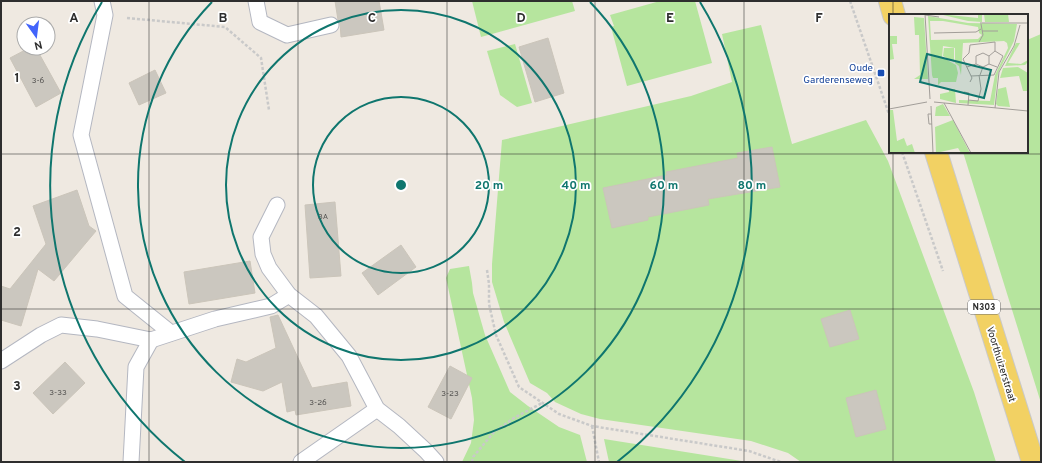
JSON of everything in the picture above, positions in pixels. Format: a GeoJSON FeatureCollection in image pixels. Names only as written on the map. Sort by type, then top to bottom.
{"type":"FeatureCollection","features":[{"type":"Feature","properties":{"kind":"main road"},"geometry":{"type":"LineString","coordinates":[[890,1],[894,14]]}},
{"type":"Feature","properties":{"kind":"main road","name":"Voorthuizerstraat"},"geometry":{"type":"LineString","coordinates":[[936,153],[1033,462]]}},
{"type":"Feature","properties":{"kind":"lane"},"geometry":{"type":"LineString","coordinates":[[256,1],[260,22],[287,35],[332,25]]}},
{"type":"Feature","properties":{"kind":"lane"},"geometry":{"type":"LineString","coordinates":[[103,8],[80,135],[125,296],[171,333]]}},
{"type":"Feature","properties":{"kind":"lane"},"geometry":{"type":"LineString","coordinates":[[277,205],[261,237],[263,254],[269,268],[290,295],[316,316],[349,356],[377,409],[399,426],[436,462]]}},
{"type":"Feature","properties":{"kind":"lane"},"geometry":{"type":"LineString","coordinates":[[1,361],[41,334],[61,325],[96,329],[150,340],[215,319],[271,306],[290,295]]}},
{"type":"Feature","properties":{"kind":"lane"},"geometry":{"type":"LineString","coordinates":[[131,462],[136,367],[150,340]]}},
{"type":"Feature","properties":{"kind":"lane"},"geometry":{"type":"LineString","coordinates":[[301,462],[377,409]]}},
{"type":"Feature","properties":{"kind":"path"},"geometry":{"type":"LineString","coordinates":[[850,1],[889,114]]}},
{"type":"Feature","properties":{"kind":"path"},"geometry":{"type":"LineString","coordinates":[[103,8],[225,27],[261,58],[270,110]]}},
{"type":"Feature","properties":{"kind":"path"},"geometry":{"type":"LineString","coordinates":[[487,270],[489,304],[496,335],[519,387],[542,403],[559,414],[592,426],[749,451],[781,462]]}},
{"type":"Feature","properties":{"kind":"path"},"geometry":{"type":"LineString","coordinates":[[472,462],[473,458],[494,432],[514,418],[542,403]]}},
{"type":"Feature","properties":{"kind":"path"},"geometry":{"type":"LineString","coordinates":[[592,426],[599,462]]}},
{"type":"Feature","properties":{"kind":"green space"},"geometry":{"type":"Polygon","coordinates":[[[472,1],[572,1],[575,11],[481,37],[472,1]]]}},
{"type":"Feature","properties":{"kind":"green space"},"geometry":{"type":"Polygon","coordinates":[[[660,1],[695,1],[712,63],[627,86],[611,27],[614,26],[610,15],[660,1]]]}},
{"type":"Feature","properties":{"kind":"green space"},"geometry":{"type":"Polygon","coordinates":[[[761,25],[792,144],[866,120],[888,161],[974,392],[996,462],[801,462],[788,453],[751,441],[600,419],[581,414],[555,402],[547,393],[530,383],[504,322],[492,282],[492,264],[502,140],[691,96],[732,82],[722,34],[761,25]]]}},
{"type":"Feature","properties":{"kind":"green space"},"geometry":{"type":"Polygon","coordinates":[[[1041,34],[1041,403],[963,153],[1028,153],[1028,40],[1041,34]]]}},
{"type":"Feature","properties":{"kind":"green space"},"geometry":{"type":"Polygon","coordinates":[[[515,44],[532,103],[517,107],[500,95],[487,51],[515,44]]]}},
{"type":"Feature","properties":{"kind":"green space"},"geometry":{"type":"Polygon","coordinates":[[[469,266],[473,293],[485,335],[510,392],[559,427],[580,435],[587,462],[462,462],[471,443],[474,420],[472,398],[446,278],[450,269],[469,266]]]}},
{"type":"Feature","properties":{"kind":"green space"},"geometry":{"type":"Polygon","coordinates":[[[604,439],[748,462],[609,462],[604,439]]]}},
{"type":"Feature","properties":{"kind":"building"},"geometry":{"type":"Polygon","coordinates":[[[335,1],[379,1],[384,30],[341,37],[340,23],[338,20],[335,1]]]}},
{"type":"Feature","properties":{"kind":"building"},"geometry":{"type":"Polygon","coordinates":[[[548,38],[564,93],[535,102],[519,47],[548,38]]]}},
{"type":"Feature","properties":{"kind":"building"},"geometry":{"type":"Polygon","coordinates":[[[16,55],[40,56],[61,93],[36,107],[10,58],[16,55]]]}},
{"type":"Feature","properties":{"kind":"building"},"geometry":{"type":"Polygon","coordinates":[[[155,70],[166,93],[139,105],[129,83],[155,70]]]}},
{"type":"Feature","properties":{"kind":"building"},"geometry":{"type":"Polygon","coordinates":[[[772,147],[780,187],[708,199],[709,205],[648,217],[648,220],[612,228],[603,188],[667,175],[666,172],[738,158],[737,153],[772,147]]]}},
{"type":"Feature","properties":{"kind":"building"},"geometry":{"type":"Polygon","coordinates":[[[77,190],[89,226],[96,231],[54,281],[38,269],[21,326],[1,320],[1,286],[10,289],[46,244],[33,206],[77,190]]]}},
{"type":"Feature","properties":{"kind":"building"},"geometry":{"type":"Polygon","coordinates":[[[335,202],[341,276],[310,278],[305,205],[335,202]]]}},
{"type":"Feature","properties":{"kind":"building"},"geometry":{"type":"Polygon","coordinates":[[[401,245],[416,267],[378,295],[362,273],[401,245]]]}},
{"type":"Feature","properties":{"kind":"building"},"geometry":{"type":"Polygon","coordinates":[[[250,261],[255,293],[189,304],[184,272],[250,261]]]}},
{"type":"Feature","properties":{"kind":"building"},"geometry":{"type":"Polygon","coordinates":[[[850,310],[859,339],[830,347],[821,319],[850,310]]]}},
{"type":"Feature","properties":{"kind":"building"},"geometry":{"type":"Polygon","coordinates":[[[278,315],[312,388],[347,382],[351,406],[296,415],[295,410],[287,412],[282,382],[263,391],[231,382],[237,359],[246,362],[276,348],[270,317],[278,315]]]}},
{"type":"Feature","properties":{"kind":"building"},"geometry":{"type":"Polygon","coordinates":[[[65,362],[85,383],[53,414],[33,393],[65,362]]]}},
{"type":"Feature","properties":{"kind":"building"},"geometry":{"type":"Polygon","coordinates":[[[450,366],[472,378],[451,419],[428,407],[450,366]]]}},
{"type":"Feature","properties":{"kind":"building"},"geometry":{"type":"Polygon","coordinates":[[[876,390],[886,429],[856,437],[846,398],[876,390]]]}},
{"type":"Feature","properties":{"kind":"place","name":"Oude Garderenseweg"},"geometry":{"type":"Point","coordinates":[881,73]}}]}
